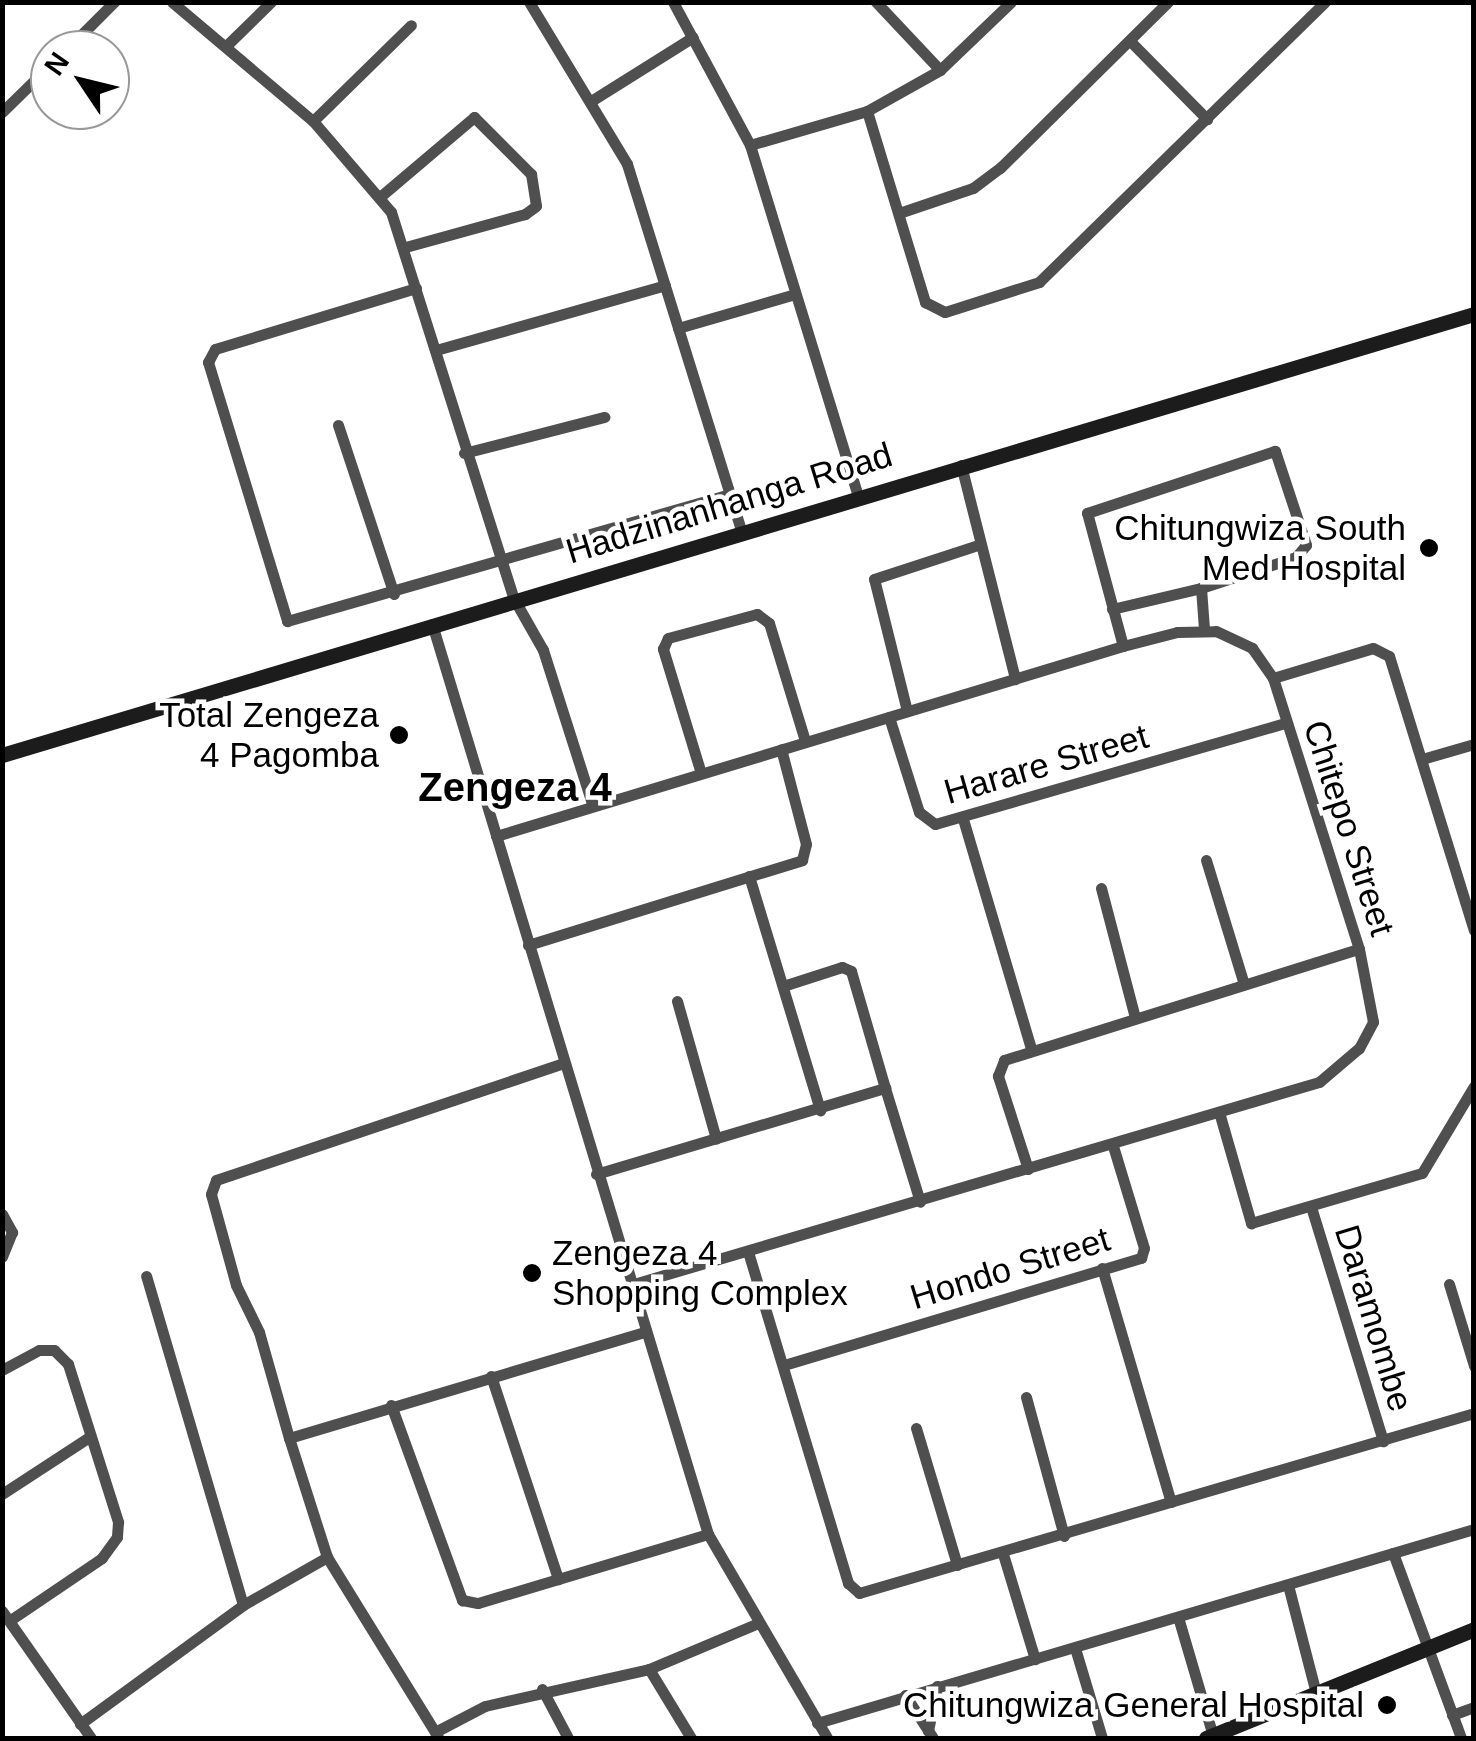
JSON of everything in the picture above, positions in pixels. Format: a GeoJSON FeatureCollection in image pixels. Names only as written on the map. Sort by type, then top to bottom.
{"type":"FeatureCollection","features":[{"type":"Feature","properties":{"kind":"street"},"geometry":{"type":"LineString","coordinates":[[86,30],[114,2]]}},
{"type":"Feature","properties":{"kind":"street"},"geometry":{"type":"LineString","coordinates":[[172,2],[313,120],[381,196],[405,247],[464,453],[514,599],[543,650],[592,804]]}},
{"type":"Feature","properties":{"kind":"street"},"geometry":{"type":"LineString","coordinates":[[226,46],[270,2]]}},
{"type":"Feature","properties":{"kind":"street"},"geometry":{"type":"LineString","coordinates":[[528,2],[626,164],[741,530]]}},
{"type":"Feature","properties":{"kind":"street"},"geometry":{"type":"LineString","coordinates":[[673,2],[750,145],[858,496]]}},
{"type":"Feature","properties":{"kind":"street"},"geometry":{"type":"LineString","coordinates":[[876,2],[940,70]]}},
{"type":"Feature","properties":{"kind":"street"},"geometry":{"type":"LineString","coordinates":[[750,145],[866,111],[940,70],[1011,2]]}},
{"type":"Feature","properties":{"kind":"street"},"geometry":{"type":"LineString","coordinates":[[899,212],[974,188],[1168,2]]}},
{"type":"Feature","properties":{"kind":"street"},"geometry":{"type":"LineString","coordinates":[[866,111],[930,308],[945,312],[1015,294],[1054,269],[1325,2]]}},
{"type":"Feature","properties":{"kind":"street"},"geometry":{"type":"LineString","coordinates":[[313,120],[410,25]]}},
{"type":"Feature","properties":{"kind":"street"},"geometry":{"type":"LineString","coordinates":[[591,101],[693,37]]}},
{"type":"Feature","properties":{"kind":"street"},"geometry":{"type":"LineString","coordinates":[[1130,42],[1207,119]]}},
{"type":"Feature","properties":{"kind":"street"},"geometry":{"type":"LineString","coordinates":[[2,112],[30,85]]}},
{"type":"Feature","properties":{"kind":"street"},"geometry":{"type":"LineString","coordinates":[[381,196],[474,118],[531,174],[536,206],[525,214],[405,247]]}},
{"type":"Feature","properties":{"kind":"street"},"geometry":{"type":"LineString","coordinates":[[436,350],[664,285]]}},
{"type":"Feature","properties":{"kind":"street"},"geometry":{"type":"LineString","coordinates":[[416,288],[215,349],[208,362],[288,621],[394,594],[730,494]]}},
{"type":"Feature","properties":{"kind":"street"},"geometry":{"type":"LineString","coordinates":[[678,328],[795,294]]}},
{"type":"Feature","properties":{"kind":"street","name":"Hadzinanhanga Road"},"geometry":{"type":"LineString","coordinates":[[2,755],[741,530],[1474,314]]}},
{"type":"Feature","properties":{"kind":"street"},"geometry":{"type":"LineString","coordinates":[[464,453],[604,417]]}},
{"type":"Feature","properties":{"kind":"street"},"geometry":{"type":"LineString","coordinates":[[338,426],[394,594]]}},
{"type":"Feature","properties":{"kind":"street"},"geometry":{"type":"LineString","coordinates":[[1112,608],[1201,588],[1303,550],[1306,540],[1274,451],[1090,510],[1086,520],[1123,646]]}},
{"type":"Feature","properties":{"kind":"street"},"geometry":{"type":"LineString","coordinates":[[961,465],[978,545],[1015,679]]}},
{"type":"Feature","properties":{"kind":"street"},"geometry":{"type":"LineString","coordinates":[[907,711],[874,578],[978,545]]}},
{"type":"Feature","properties":{"kind":"street"},"geometry":{"type":"LineString","coordinates":[[496,836],[700,770],[781,750],[1123,646],[1204,629],[1201,588]]}},
{"type":"Feature","properties":{"kind":"street"},"geometry":{"type":"LineString","coordinates":[[700,770],[663,649],[668,638],[758,614],[770,623],[805,742]]}},
{"type":"Feature","properties":{"kind":"street"},"geometry":{"type":"LineString","coordinates":[[432,624],[708,1534],[756,1624],[827,1738]]}},
{"type":"Feature","properties":{"kind":"street","name":"Chitepo Street"},"geometry":{"type":"LineString","coordinates":[[630,1285],[749,1255],[1308,1087],[1359,1048],[1374,1010],[1359,948],[1273,678],[1239,639],[1204,629]]}},
{"type":"Feature","properties":{"kind":"street"},"geometry":{"type":"LineString","coordinates":[[1273,678],[1380,648],[1392,662],[1474,930]]}},
{"type":"Feature","properties":{"kind":"street","name":"Harare Street"},"geometry":{"type":"LineString","coordinates":[[890,717],[919,812],[935,824],[1286,723]]}},
{"type":"Feature","properties":{"kind":"street"},"geometry":{"type":"LineString","coordinates":[[1422,758],[1474,744]]}},
{"type":"Feature","properties":{"kind":"street"},"geometry":{"type":"LineString","coordinates":[[528,945],[799,862],[806,852],[781,750]]}},
{"type":"Feature","properties":{"kind":"street"},"geometry":{"type":"LineString","coordinates":[[963,819],[1032,1048]]}},
{"type":"Feature","properties":{"kind":"street"},"geometry":{"type":"LineString","coordinates":[[1206,860],[1244,984]]}},
{"type":"Feature","properties":{"kind":"street"},"geometry":{"type":"LineString","coordinates":[[749,876],[820,1110]]}},
{"type":"Feature","properties":{"kind":"street"},"geometry":{"type":"LineString","coordinates":[[1101,888],[1135,1018]]}},
{"type":"Feature","properties":{"kind":"street"},"geometry":{"type":"LineString","coordinates":[[1028,1169],[998,1068],[1032,1048],[1359,948]]}},
{"type":"Feature","properties":{"kind":"street"},"geometry":{"type":"LineString","coordinates":[[783,986],[842,967],[852,970],[920,1202]]}},
{"type":"Feature","properties":{"kind":"street"},"geometry":{"type":"LineString","coordinates":[[677,1001],[716,1139]]}},
{"type":"Feature","properties":{"kind":"street"},"geometry":{"type":"LineString","coordinates":[[563,1063],[216,1180],[211,1194],[236,1285],[258,1332],[328,1557],[437,1736],[485,1706],[542,1689],[648,1669],[756,1624]]}},
{"type":"Feature","properties":{"kind":"street"},"geometry":{"type":"LineString","coordinates":[[1219,1112],[1250,1223],[1312,1210],[1422,1173],[1474,1086]]}},
{"type":"Feature","properties":{"kind":"street"},"geometry":{"type":"LineString","coordinates":[[596,1174],[885,1088]]}},
{"type":"Feature","properties":{"kind":"street","name":"Hondo Street"},"geometry":{"type":"LineString","coordinates":[[784,1365],[1141,1258],[1144,1248],[1113,1146]]}},
{"type":"Feature","properties":{"kind":"street","name":"Daramombe"},"geometry":{"type":"LineString","coordinates":[[1312,1210],[1383,1442]]}},
{"type":"Feature","properties":{"kind":"street"},"geometry":{"type":"LineString","coordinates":[[2,1214],[12,1232],[2,1257]]}},
{"type":"Feature","properties":{"kind":"street"},"geometry":{"type":"LineString","coordinates":[[749,1255],[850,1586],[864,1593],[1474,1413]]}},
{"type":"Feature","properties":{"kind":"street"},"geometry":{"type":"LineString","coordinates":[[1102,1268],[1172,1502]]}},
{"type":"Feature","properties":{"kind":"street"},"geometry":{"type":"LineString","coordinates":[[146,1276],[243,1605]]}},
{"type":"Feature","properties":{"kind":"street"},"geometry":{"type":"LineString","coordinates":[[1448,1284],[1474,1366]]}},
{"type":"Feature","properties":{"kind":"street"},"geometry":{"type":"LineString","coordinates":[[289,1438],[391,1404],[644,1332]]}},
{"type":"Feature","properties":{"kind":"street"},"geometry":{"type":"LineString","coordinates":[[2,1370],[40,1350],[54,1350],[68,1364],[118,1522],[117,1537],[102,1558],[6,1616],[91,1738]]}},
{"type":"Feature","properties":{"kind":"street"},"geometry":{"type":"LineString","coordinates":[[491,1376],[558,1579]]}},
{"type":"Feature","properties":{"kind":"street"},"geometry":{"type":"LineString","coordinates":[[1026,1398],[1064,1536]]}},
{"type":"Feature","properties":{"kind":"street"},"geometry":{"type":"LineString","coordinates":[[391,1404],[458,1596],[478,1603],[708,1534]]}},
{"type":"Feature","properties":{"kind":"street"},"geometry":{"type":"LineString","coordinates":[[916,1428],[957,1565]]}},
{"type":"Feature","properties":{"kind":"street"},"geometry":{"type":"LineString","coordinates":[[2,1494],[89,1438]]}},
{"type":"Feature","properties":{"kind":"street"},"geometry":{"type":"LineString","coordinates":[[818,1724],[904,1695],[1474,1529]]}},
{"type":"Feature","properties":{"kind":"street"},"geometry":{"type":"LineString","coordinates":[[1392,1553],[1461,1738]]}},
{"type":"Feature","properties":{"kind":"street"},"geometry":{"type":"LineString","coordinates":[[1004,1554],[1035,1659]]}},
{"type":"Feature","properties":{"kind":"street"},"geometry":{"type":"LineString","coordinates":[[80,1724],[243,1605],[328,1557]]}},
{"type":"Feature","properties":{"kind":"street"},"geometry":{"type":"LineString","coordinates":[[1288,1585],[1316,1693]]}},
{"type":"Feature","properties":{"kind":"street"},"geometry":{"type":"LineString","coordinates":[[1178,1618],[1209,1737],[1474,1629]]}},
{"type":"Feature","properties":{"kind":"street"},"geometry":{"type":"LineString","coordinates":[[1075,1648],[1102,1738]]}},
{"type":"Feature","properties":{"kind":"street"},"geometry":{"type":"LineString","coordinates":[[648,1669],[691,1738]]}},
{"type":"Feature","properties":{"kind":"street"},"geometry":{"type":"LineString","coordinates":[[930,1735],[937,1686]]}},
{"type":"Feature","properties":{"kind":"street"},"geometry":{"type":"LineString","coordinates":[[542,1689],[568,1738]]}},
{"type":"Feature","properties":{"kind":"street"},"geometry":{"type":"LineString","coordinates":[[904,1695],[930,1735]]}},
{"type":"Feature","properties":{"kind":"street"},"geometry":{"type":"LineString","coordinates":[[1452,1714],[1474,1707]]}},
{"type":"Feature","properties":{"kind":"place","name":"Chitungwiza South Med Hospital"},"geometry":{"type":"Point","coordinates":[1429,548]}},
{"type":"Feature","properties":{"kind":"place","name":"Total Zengeza 4 Pagomba"},"geometry":{"type":"Point","coordinates":[399,735]}},
{"type":"Feature","properties":{"kind":"place","name":"Zengeza 4 Shopping Complex"},"geometry":{"type":"Point","coordinates":[532,1273]}},
{"type":"Feature","properties":{"kind":"place","name":"Chitungwiza General Hospital"},"geometry":{"type":"Point","coordinates":[1387,1705]}},
{"type":"Feature","properties":{"kind":"district","name":"Zengeza 4"},"geometry":{"type":"Point","coordinates":[515,787]}}]}
